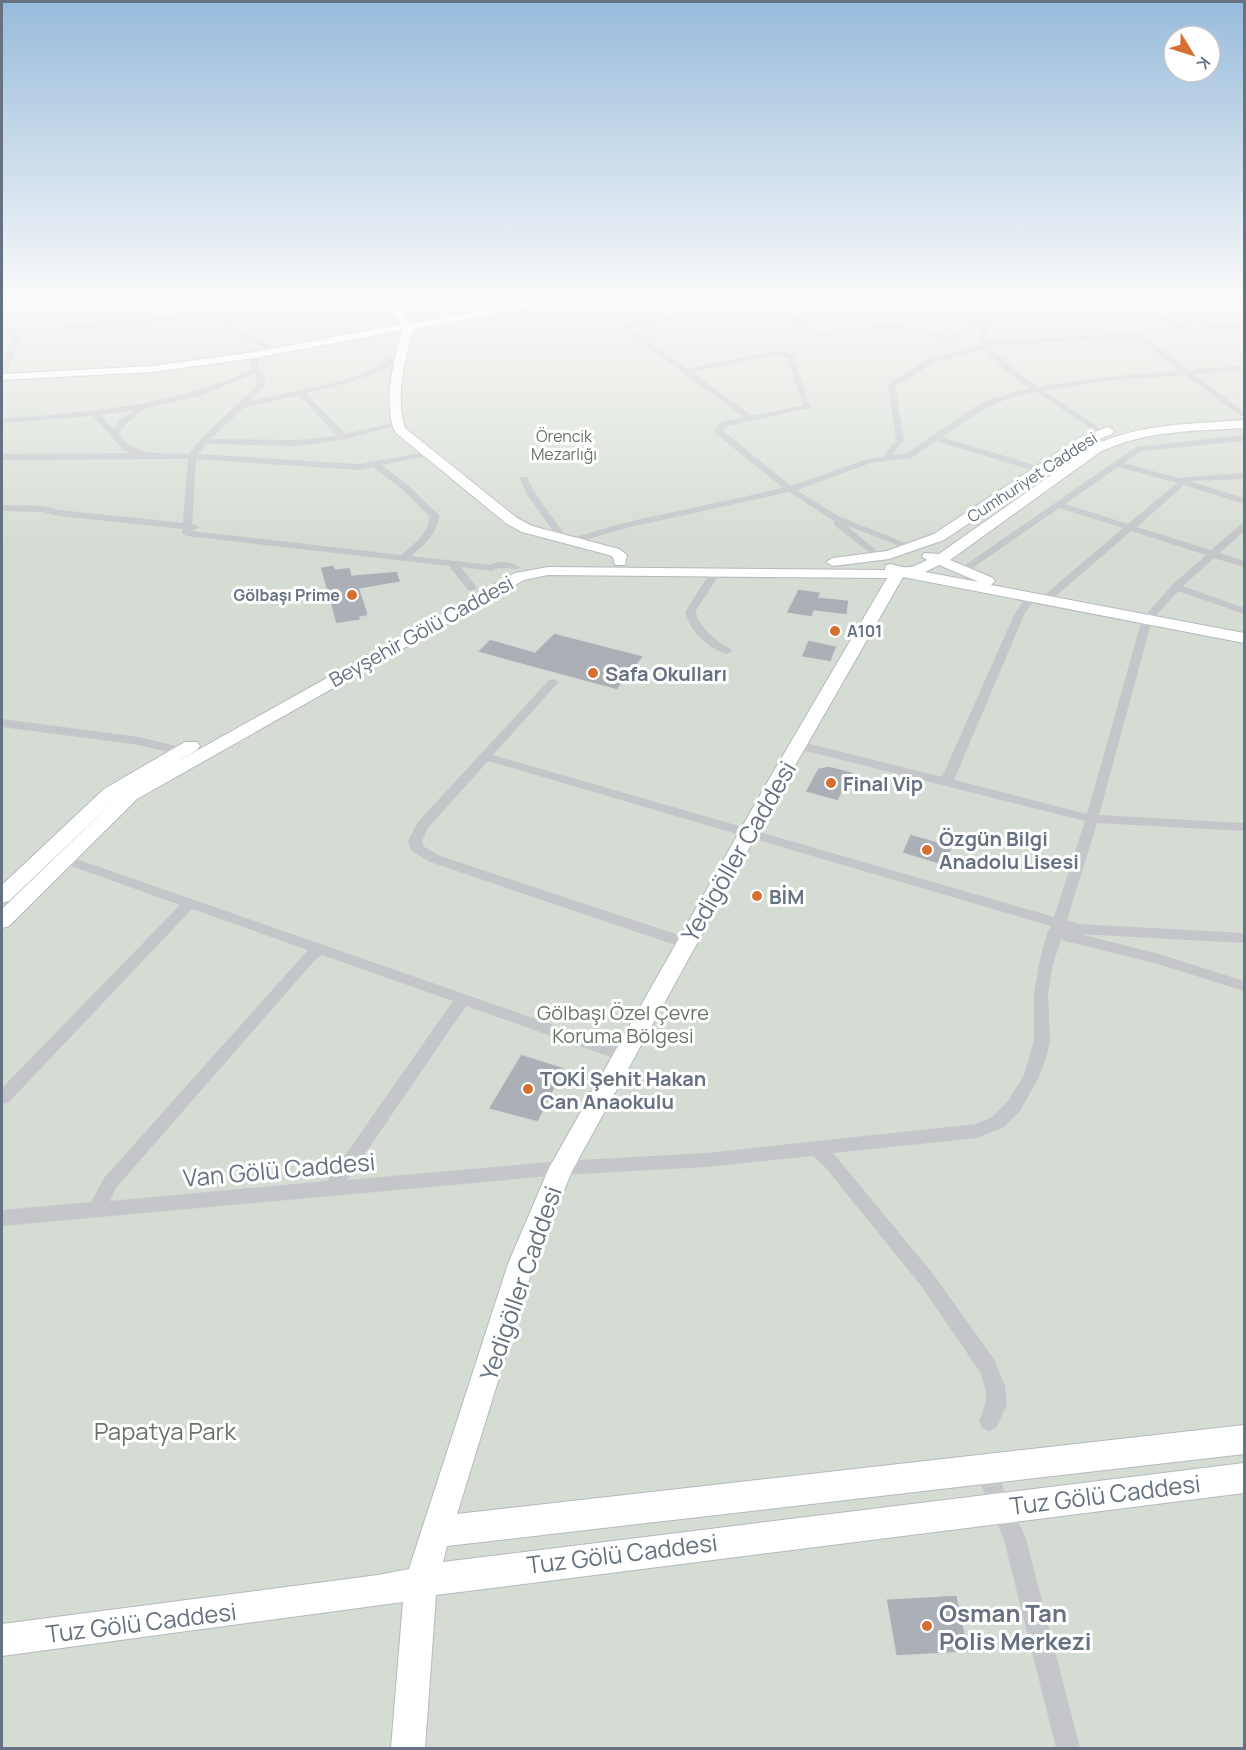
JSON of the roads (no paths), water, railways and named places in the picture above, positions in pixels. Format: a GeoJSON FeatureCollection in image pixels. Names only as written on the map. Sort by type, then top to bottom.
{"type":"FeatureCollection","features":[{"type":"Feature","properties":{"kind":"street"},"geometry":{"type":"LineString","coordinates":[[2,421],[95,414],[155,404],[214,388],[232,381]]}},
{"type":"Feature","properties":{"kind":"street"},"geometry":{"type":"LineString","coordinates":[[261,381],[262,395],[274,397]]}},
{"type":"Feature","properties":{"kind":"street"},"geometry":{"type":"LineString","coordinates":[[242,406],[274,397],[302,394],[341,381]]}},
{"type":"Feature","properties":{"kind":"street"},"geometry":{"type":"LineString","coordinates":[[398,381],[394,412],[396,424],[512,521],[527,529],[614,552],[620,555],[620,562]]}},
{"type":"Feature","properties":{"kind":"street"},"geometry":{"type":"LineString","coordinates":[[699,381],[752,419]]}},
{"type":"Feature","properties":{"kind":"street"},"geometry":{"type":"LineString","coordinates":[[798,381],[807,406],[725,424],[718,431],[790,489],[835,518],[913,548],[944,556],[963,570],[1031,597]]}},
{"type":"Feature","properties":{"kind":"street"},"geometry":{"type":"LineString","coordinates":[[886,458],[900,440],[891,386],[900,381]]}},
{"type":"Feature","properties":{"kind":"street"},"geometry":{"type":"LineString","coordinates":[[1025,381],[1101,433]]}},
{"type":"Feature","properties":{"kind":"street"},"geometry":{"type":"LineString","coordinates":[[567,540],[790,489],[870,461],[908,456],[985,404],[1035,388],[1092,381]]}},
{"type":"Feature","properties":{"kind":"street"},"geometry":{"type":"LineString","coordinates":[[1198,381],[1244,416]]}},
{"type":"Feature","properties":{"kind":"street"},"geometry":{"type":"LineString","coordinates":[[187,526],[192,456],[204,441],[260,387]]}},
{"type":"Feature","properties":{"kind":"street"},"geometry":{"type":"LineString","coordinates":[[302,394],[343,436]]}},
{"type":"Feature","properties":{"kind":"street"},"geometry":{"type":"LineString","coordinates":[[114,433],[123,422],[155,404]]}},
{"type":"Feature","properties":{"kind":"street"},"geometry":{"type":"LineString","coordinates":[[95,414],[124,446],[144,455]]}},
{"type":"Feature","properties":{"kind":"street","name":"Cumhuriyet Caddesi"},"geometry":{"type":"LineString","coordinates":[[642,567],[803,564],[879,557],[913,548],[939,537],[1083,441],[1101,433],[1139,424],[1244,416]]}},
{"type":"Feature","properties":{"kind":"street"},"geometry":{"type":"LineString","coordinates":[[204,441],[297,443],[396,424]]}},
{"type":"Feature","properties":{"kind":"street","name":"Cumhuriyet Caddesi"},"geometry":{"type":"LineString","coordinates":[[944,556],[1096,448],[1145,432],[1245,424]]}},
{"type":"Feature","properties":{"kind":"street"},"geometry":{"type":"LineString","coordinates":[[937,438],[1041,470]]}},
{"type":"Feature","properties":{"kind":"street"},"geometry":{"type":"LineString","coordinates":[[963,570],[1143,447],[1245,438]]}},
{"type":"Feature","properties":{"kind":"street"},"geometry":{"type":"LineString","coordinates":[[2,457],[192,456],[359,467],[429,453]]}},
{"type":"Feature","properties":{"kind":"street"},"geometry":{"type":"LineString","coordinates":[[1130,455],[1147,471]]}},
{"type":"Feature","properties":{"kind":"street"},"geometry":{"type":"LineString","coordinates":[[1116,464],[1147,471],[1245,501]]}},
{"type":"Feature","properties":{"kind":"street"},"geometry":{"type":"LineString","coordinates":[[376,465],[407,489],[434,515],[435,522],[430,531],[407,554]]}},
{"type":"Feature","properties":{"kind":"street"},"geometry":{"type":"LineString","coordinates":[[1169,479],[1245,476]]}},
{"type":"Feature","properties":{"kind":"street"},"geometry":{"type":"LineString","coordinates":[[1203,490],[1214,478]]}},
{"type":"Feature","properties":{"kind":"street"},"geometry":{"type":"LineString","coordinates":[[524,479],[528,494],[556,524],[567,540]]}},
{"type":"Feature","properties":{"kind":"street"},"geometry":{"type":"LineString","coordinates":[[946,782],[1019,615],[1031,597],[1130,529],[1182,483]]}},
{"type":"Feature","properties":{"kind":"street"},"geometry":{"type":"LineString","coordinates":[[1059,505],[1245,564]]}},
{"type":"Feature","properties":{"kind":"street"},"geometry":{"type":"LineString","coordinates":[[2,508],[43,509],[59,513],[187,526],[407,554],[499,561],[492,568],[407,554]]}},
{"type":"Feature","properties":{"kind":"street"},"geometry":{"type":"LineString","coordinates":[[835,518],[838,524],[902,573],[1245,638]]}},
{"type":"Feature","properties":{"kind":"street"},"geometry":{"type":"LineString","coordinates":[[1147,620],[1176,587],[1245,526]]}},
{"type":"Feature","properties":{"kind":"street","name":"Beyşehir Gölü Caddesi"},"geometry":{"type":"LineString","coordinates":[[188,755],[506,582],[520,570],[548,571],[598,566],[716,572],[902,573],[944,556]]}},
{"type":"Feature","properties":{"kind":"street"},"geometry":{"type":"LineString","coordinates":[[598,566],[620,562],[642,567]]}},
{"type":"Feature","properties":{"kind":"street"},"geometry":{"type":"LineString","coordinates":[[452,563],[472,588]]}},
{"type":"Feature","properties":{"kind":"street"},"geometry":{"type":"LineString","coordinates":[[496,565],[520,570]]}},
{"type":"Feature","properties":{"kind":"street"},"geometry":{"type":"LineString","coordinates":[[2,896],[98,803],[188,755],[472,588],[520,570]]}},
{"type":"Feature","properties":{"kind":"street"},"geometry":{"type":"LineString","coordinates":[[716,572],[692,605],[690,612],[696,628],[714,644],[727,651]]}},
{"type":"Feature","properties":{"kind":"street","name":"Yedigöller Caddesi"},"geometry":{"type":"LineString","coordinates":[[408,1749],[421,1581],[521,1264],[561,1168],[622,1055],[798,745],[902,573]]}},
{"type":"Feature","properties":{"kind":"street"},"geometry":{"type":"LineString","coordinates":[[1176,587],[1245,611]]}},
{"type":"Feature","properties":{"kind":"street","name":"Van Gölü Caddesi"},"geometry":{"type":"LineString","coordinates":[[2,1218],[561,1168],[629,1166],[819,1150],[977,1131],[998,1122],[1022,1095],[1039,1055],[1042,1040],[1041,994],[1056,928],[1092,819],[1147,620]]}},
{"type":"Feature","properties":{"kind":"street"},"geometry":{"type":"LineString","coordinates":[[553,682],[422,826],[415,841],[417,848],[435,859],[686,943]]}},
{"type":"Feature","properties":{"kind":"street"},"geometry":{"type":"LineString","coordinates":[[2,723],[139,741],[188,755]]}},
{"type":"Feature","properties":{"kind":"street"},"geometry":{"type":"LineString","coordinates":[[798,745],[1092,819],[1245,827]]}},
{"type":"Feature","properties":{"kind":"street"},"geometry":{"type":"LineString","coordinates":[[486,757],[1245,986]]}},
{"type":"Feature","properties":{"kind":"street"},"geometry":{"type":"LineString","coordinates":[[2,921],[123,802],[139,782]]}},
{"type":"Feature","properties":{"kind":"street"},"geometry":{"type":"LineString","coordinates":[[65,859],[622,1055]]}},
{"type":"Feature","properties":{"kind":"street"},"geometry":{"type":"LineString","coordinates":[[2,1098],[189,904]]}},
{"type":"Feature","properties":{"kind":"street"},"geometry":{"type":"LineString","coordinates":[[1056,928],[1245,938]]}},
{"type":"Feature","properties":{"kind":"street"},"geometry":{"type":"LineString","coordinates":[[97,1209],[110,1184],[310,956],[320,950]]}},
{"type":"Feature","properties":{"kind":"street"},"geometry":{"type":"LineString","coordinates":[[332,1188],[462,998]]}},
{"type":"Feature","properties":{"kind":"street"},"geometry":{"type":"LineString","coordinates":[[819,1150],[831,1161],[928,1281],[987,1366],[995,1386],[997,1405],[989,1421]]}},
{"type":"Feature","properties":{"kind":"street","name":"Tuz Gölü Caddesi"},"geometry":{"type":"LineString","coordinates":[[436,1532],[1245,1440]]}},
{"type":"Feature","properties":{"kind":"street"},"geometry":{"type":"LineString","coordinates":[[985,1470],[1015,1539],[1068,1749]]}},
{"type":"Feature","properties":{"kind":"street","name":"Tuz Gölü Caddesi"},"geometry":{"type":"LineString","coordinates":[[2,1640],[378,1591],[460,1574],[1001,1506],[1245,1478]]}},
{"type":"Feature","properties":{"kind":"place","name":"Gölbaşı Prime"},"geometry":{"type":"Point","coordinates":[352,595]}},
{"type":"Feature","properties":{"kind":"place","name":"A101"},"geometry":{"type":"Point","coordinates":[835,631]}},
{"type":"Feature","properties":{"kind":"place","name":"Safa Okulları"},"geometry":{"type":"Point","coordinates":[593,673]}},
{"type":"Feature","properties":{"kind":"place","name":"Final Vip"},"geometry":{"type":"Point","coordinates":[831,783]}},
{"type":"Feature","properties":{"kind":"place","name":"Özgün Bilgi Anadolu Lisesi"},"geometry":{"type":"Point","coordinates":[927,850]}},
{"type":"Feature","properties":{"kind":"place","name":"BİM"},"geometry":{"type":"Point","coordinates":[757,896]}},
{"type":"Feature","properties":{"kind":"place","name":"TOKİ Şehit Hakan Can Anaokulu"},"geometry":{"type":"Point","coordinates":[528,1089]}},
{"type":"Feature","properties":{"kind":"place","name":"Osman Tan Polis Merkezi"},"geometry":{"type":"Point","coordinates":[927,1626]}},
{"type":"Feature","properties":{"kind":"park label","name":"Örencik Mezarlığı"},"geometry":{"type":"Point","coordinates":[564,445]}},
{"type":"Feature","properties":{"kind":"park label","name":"Gölbaşı Özel Çevre Koruma Bölgesi"},"geometry":{"type":"Point","coordinates":[623,1024]}},
{"type":"Feature","properties":{"kind":"park label","name":"Papatya Park"},"geometry":{"type":"Point","coordinates":[165,1430]}}]}
